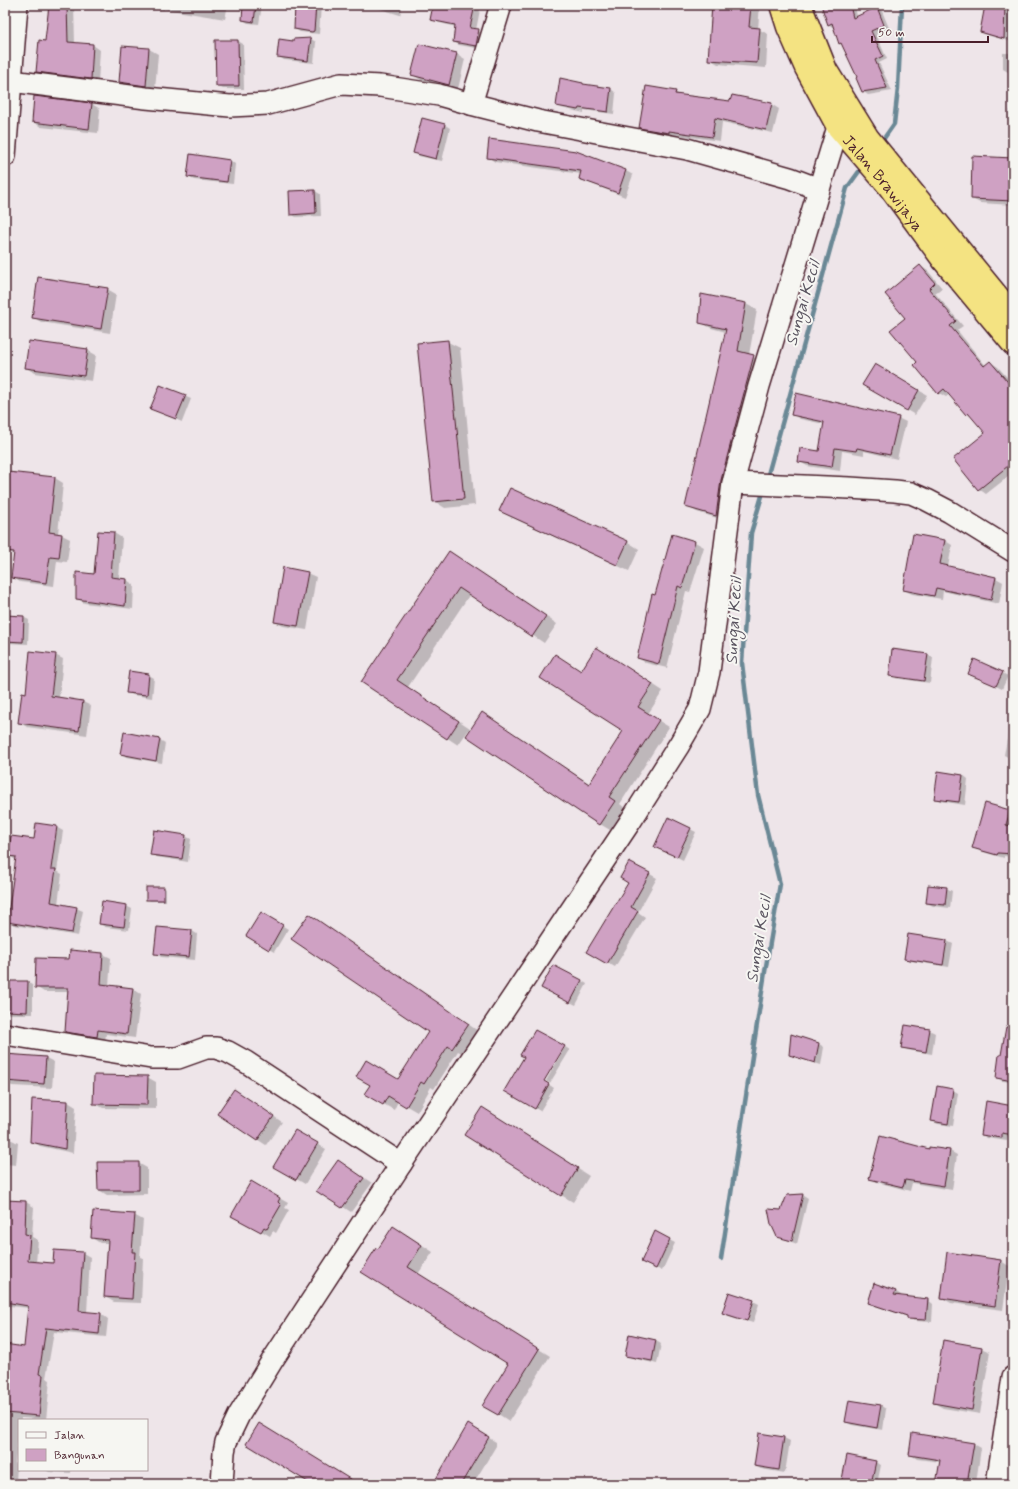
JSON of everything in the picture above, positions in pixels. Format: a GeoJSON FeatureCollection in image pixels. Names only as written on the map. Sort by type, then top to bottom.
{"type":"FeatureCollection","features":[{"type":"Feature","properties":{"kind":"highway","name":"Jalan Brawijaya"},"geometry":{"type":"LineString","coordinates":[[781,5],[788,27],[806,68],[838,127],[864,145]]}},
{"type":"Feature","properties":{"kind":"highway","name":"Jalan Brawijaya"},"geometry":{"type":"LineString","coordinates":[[800,5],[826,70],[864,145],[894,182],[1013,315]]}},
{"type":"Feature","properties":{"kind":"highway","name":"Jalan Brawijaya"},"geometry":{"type":"LineString","coordinates":[[894,182],[944,261],[1013,344]]}},
{"type":"Feature","properties":{"kind":"street"},"geometry":{"type":"LineString","coordinates":[[5,156],[17,5]]}},
{"type":"Feature","properties":{"kind":"street"},"geometry":{"type":"LineString","coordinates":[[471,104],[500,5]]}},
{"type":"Feature","properties":{"kind":"street"},"geometry":{"type":"LineString","coordinates":[[11,81],[146,98],[230,106],[268,104],[341,84],[380,86],[439,95],[538,121],[687,149],[790,178],[819,189]]}},
{"type":"Feature","properties":{"kind":"street"},"geometry":{"type":"LineString","coordinates":[[222,1484],[224,1452],[229,1436],[239,1415],[284,1342],[401,1164],[630,822],[679,745],[700,708],[709,672],[759,386],[838,127]]}},
{"type":"Feature","properties":{"kind":"street"},"geometry":{"type":"LineString","coordinates":[[743,484],[850,488],[895,491],[911,494],[927,500],[1013,551]]}},
{"type":"Feature","properties":{"kind":"street"},"geometry":{"type":"LineString","coordinates":[[5,1034],[158,1058],[178,1058],[206,1048],[216,1048],[228,1052],[246,1062],[401,1164]]}},
{"type":"Feature","properties":{"kind":"street"},"geometry":{"type":"LineString","coordinates":[[997,1484],[1009,1422],[1013,1377]]}},
{"type":"Feature","properties":{"kind":"building"},"geometry":{"type":"Polygon","coordinates":[[[49,5],[67,5],[68,42],[93,44],[91,79],[36,72],[39,40],[45,41],[49,5]]]}},
{"type":"Feature","properties":{"kind":"building"},"geometry":{"type":"Polygon","coordinates":[[[243,5],[256,5],[254,22],[242,20],[243,5]]]}},
{"type":"Feature","properties":{"kind":"building"},"geometry":{"type":"Polygon","coordinates":[[[295,5],[316,5],[314,31],[294,29],[295,5]]]}},
{"type":"Feature","properties":{"kind":"building"},"geometry":{"type":"Polygon","coordinates":[[[433,5],[475,5],[470,28],[479,29],[476,46],[453,42],[455,25],[430,20],[433,5]]]}},
{"type":"Feature","properties":{"kind":"building"},"geometry":{"type":"Polygon","coordinates":[[[712,5],[751,5],[749,27],[760,28],[757,63],[708,60],[712,5]]]}},
{"type":"Feature","properties":{"kind":"building"},"geometry":{"type":"Polygon","coordinates":[[[821,5],[850,5],[853,18],[877,7],[884,25],[871,31],[883,56],[875,60],[887,88],[862,92],[856,78],[857,77],[841,43],[839,44],[832,23],[828,25],[821,5]]]}},
{"type":"Feature","properties":{"kind":"building"},"geometry":{"type":"Polygon","coordinates":[[[985,5],[1005,5],[1004,39],[980,32],[985,5]]]}},
{"type":"Feature","properties":{"kind":"building"},"geometry":{"type":"Polygon","coordinates":[[[311,38],[308,61],[277,57],[279,39],[293,41],[293,39],[311,38]]]}},
{"type":"Feature","properties":{"kind":"building"},"geometry":{"type":"Polygon","coordinates":[[[215,40],[238,40],[239,86],[216,86],[215,40]]]}},
{"type":"Feature","properties":{"kind":"building"},"geometry":{"type":"Polygon","coordinates":[[[419,44],[457,53],[449,85],[411,75],[419,44]]]}},
{"type":"Feature","properties":{"kind":"building"},"geometry":{"type":"Polygon","coordinates":[[[122,46],[149,48],[146,86],[119,82],[122,46]]]}},
{"type":"Feature","properties":{"kind":"building"},"geometry":{"type":"Polygon","coordinates":[[[560,78],[583,84],[611,88],[608,112],[579,108],[578,110],[556,106],[560,78]]]}},
{"type":"Feature","properties":{"kind":"building"},"geometry":{"type":"Polygon","coordinates":[[[646,86],[676,91],[675,94],[730,101],[732,95],[772,103],[766,130],[715,118],[712,137],[669,131],[669,133],[639,128],[646,86]]]}},
{"type":"Feature","properties":{"kind":"building"},"geometry":{"type":"Polygon","coordinates":[[[34,96],[92,103],[89,129],[32,122],[34,96]]]}},
{"type":"Feature","properties":{"kind":"building"},"geometry":{"type":"Polygon","coordinates":[[[422,118],[445,124],[436,159],[413,153],[422,118]]]}},
{"type":"Feature","properties":{"kind":"building"},"geometry":{"type":"Polygon","coordinates":[[[489,139],[576,151],[626,170],[618,193],[579,179],[581,171],[487,158],[489,139]]]}},
{"type":"Feature","properties":{"kind":"building"},"geometry":{"type":"Polygon","coordinates":[[[190,154],[230,160],[227,182],[187,177],[190,154]]]}},
{"type":"Feature","properties":{"kind":"building"},"geometry":{"type":"Polygon","coordinates":[[[972,156],[1013,158],[1013,201],[971,199],[972,156]]]}},
{"type":"Feature","properties":{"kind":"building"},"geometry":{"type":"Polygon","coordinates":[[[315,190],[316,213],[290,215],[289,191],[315,190]]]}},
{"type":"Feature","properties":{"kind":"building"},"geometry":{"type":"Polygon","coordinates":[[[920,265],[935,283],[929,289],[956,321],[950,326],[984,366],[990,361],[1013,388],[1013,462],[978,490],[953,459],[985,433],[968,413],[966,415],[944,389],[938,394],[914,365],[917,362],[890,330],[905,318],[885,294],[920,265]]]}},
{"type":"Feature","properties":{"kind":"building"},"geometry":{"type":"Polygon","coordinates":[[[38,277],[108,288],[101,329],[32,318],[38,277]]]}},
{"type":"Feature","properties":{"kind":"building"},"geometry":{"type":"Polygon","coordinates":[[[701,294],[746,303],[738,351],[754,355],[721,480],[716,516],[685,507],[726,329],[699,323],[701,294]]]}},
{"type":"Feature","properties":{"kind":"building"},"geometry":{"type":"Polygon","coordinates":[[[448,340],[464,499],[433,502],[417,343],[448,340]]]}},
{"type":"Feature","properties":{"kind":"building"},"geometry":{"type":"Polygon","coordinates":[[[29,341],[88,349],[84,376],[25,368],[29,341]]]}},
{"type":"Feature","properties":{"kind":"building"},"geometry":{"type":"Polygon","coordinates":[[[875,364],[919,390],[907,411],[862,385],[875,364]]]}},
{"type":"Feature","properties":{"kind":"building"},"geometry":{"type":"Polygon","coordinates":[[[160,385],[186,395],[176,419],[150,409],[160,385]]]}},
{"type":"Feature","properties":{"kind":"building"},"geometry":{"type":"Polygon","coordinates":[[[796,393],[899,417],[890,455],[857,448],[856,451],[835,448],[832,467],[798,462],[800,448],[819,451],[824,422],[791,415],[796,393]]]}},
{"type":"Feature","properties":{"kind":"building"},"geometry":{"type":"Polygon","coordinates":[[[8,472],[55,477],[49,532],[62,534],[59,558],[50,557],[46,583],[11,578],[14,552],[5,551],[9,510],[5,510],[8,472]]]}},
{"type":"Feature","properties":{"kind":"building"},"geometry":{"type":"Polygon","coordinates":[[[510,488],[628,541],[617,565],[499,511],[510,488]]]}},
{"type":"Feature","properties":{"kind":"building"},"geometry":{"type":"Polygon","coordinates":[[[98,531],[114,532],[111,577],[127,579],[125,606],[76,599],[76,572],[94,574],[98,531]]]}},
{"type":"Feature","properties":{"kind":"building"},"geometry":{"type":"Polygon","coordinates":[[[672,534],[695,541],[682,588],[678,586],[659,664],[637,658],[652,594],[655,595],[672,534]]]}},
{"type":"Feature","properties":{"kind":"building"},"geometry":{"type":"Polygon","coordinates":[[[913,534],[945,540],[940,564],[996,577],[991,600],[936,588],[934,596],[903,590],[913,534]]]}},
{"type":"Feature","properties":{"kind":"building"},"geometry":{"type":"Polygon","coordinates":[[[449,551],[546,616],[532,637],[459,588],[397,680],[459,721],[447,739],[361,682],[449,551]]]}},
{"type":"Feature","properties":{"kind":"building"},"geometry":{"type":"Polygon","coordinates":[[[283,567],[308,572],[298,626],[274,622],[283,567]]]}},
{"type":"Feature","properties":{"kind":"building"},"geometry":{"type":"Polygon","coordinates":[[[5,615],[24,616],[23,642],[5,641],[5,615]]]}},
{"type":"Feature","properties":{"kind":"building"},"geometry":{"type":"Polygon","coordinates":[[[596,647],[653,684],[638,707],[659,720],[609,797],[615,801],[599,825],[466,736],[482,712],[589,784],[623,731],[540,678],[555,654],[581,671],[596,647]]]}},
{"type":"Feature","properties":{"kind":"building"},"geometry":{"type":"Polygon","coordinates":[[[892,649],[928,654],[924,681],[889,676],[892,649]]]}},
{"type":"Feature","properties":{"kind":"building"},"geometry":{"type":"Polygon","coordinates":[[[30,651],[56,654],[51,696],[83,701],[79,731],[18,723],[22,692],[26,693],[30,651]]]}},
{"type":"Feature","properties":{"kind":"building"},"geometry":{"type":"Polygon","coordinates":[[[974,659],[1003,672],[996,686],[968,674],[974,659]]]}},
{"type":"Feature","properties":{"kind":"building"},"geometry":{"type":"Polygon","coordinates":[[[129,671],[149,674],[147,695],[126,693],[129,671]]]}},
{"type":"Feature","properties":{"kind":"building"},"geometry":{"type":"Polygon","coordinates":[[[124,732],[160,739],[156,761],[120,754],[124,732]]]}},
{"type":"Feature","properties":{"kind":"building"},"geometry":{"type":"Polygon","coordinates":[[[938,771],[963,775],[959,802],[934,799],[938,771]]]}},
{"type":"Feature","properties":{"kind":"building"},"geometry":{"type":"Polygon","coordinates":[[[985,803],[1010,810],[1006,825],[1013,826],[1013,854],[998,853],[997,855],[972,848],[985,803]]]}},
{"type":"Feature","properties":{"kind":"building"},"geometry":{"type":"Polygon","coordinates":[[[668,817],[691,828],[677,857],[654,847],[668,817]]]}},
{"type":"Feature","properties":{"kind":"building"},"geometry":{"type":"Polygon","coordinates":[[[36,823],[57,826],[51,869],[56,869],[51,902],[77,907],[72,933],[7,922],[16,857],[8,856],[11,836],[34,839],[36,823]]]}},
{"type":"Feature","properties":{"kind":"building"},"geometry":{"type":"Polygon","coordinates":[[[154,830],[186,835],[182,859],[150,855],[154,830]]]}},
{"type":"Feature","properties":{"kind":"building"},"geometry":{"type":"Polygon","coordinates":[[[629,862],[650,873],[631,907],[638,911],[607,964],[586,952],[628,883],[620,878],[629,862]]]}},
{"type":"Feature","properties":{"kind":"building"},"geometry":{"type":"Polygon","coordinates":[[[928,885],[947,887],[945,905],[926,903],[928,885]]]}},
{"type":"Feature","properties":{"kind":"building"},"geometry":{"type":"Polygon","coordinates":[[[146,887],[164,887],[164,900],[146,900],[146,887]]]}},
{"type":"Feature","properties":{"kind":"building"},"geometry":{"type":"Polygon","coordinates":[[[102,901],[127,905],[124,927],[99,924],[102,901]]]}},
{"type":"Feature","properties":{"kind":"building"},"geometry":{"type":"Polygon","coordinates":[[[261,912],[283,925],[269,950],[246,936],[261,912]]]}},
{"type":"Feature","properties":{"kind":"building"},"geometry":{"type":"Polygon","coordinates":[[[309,914],[469,1024],[452,1049],[448,1046],[424,1084],[421,1082],[406,1107],[388,1096],[383,1105],[364,1094],[370,1085],[356,1077],[366,1060],[398,1079],[428,1032],[291,939],[309,914]]]}},
{"type":"Feature","properties":{"kind":"building"},"geometry":{"type":"Polygon","coordinates":[[[157,927],[192,930],[189,957],[154,954],[157,927]]]}},
{"type":"Feature","properties":{"kind":"building"},"geometry":{"type":"Polygon","coordinates":[[[908,934],[947,940],[943,965],[904,959],[908,934]]]}},
{"type":"Feature","properties":{"kind":"building"},"geometry":{"type":"Polygon","coordinates":[[[70,950],[103,953],[101,984],[133,988],[127,1034],[98,1030],[97,1037],[65,1032],[68,988],[35,988],[36,958],[69,959],[70,950]]]}},
{"type":"Feature","properties":{"kind":"building"},"geometry":{"type":"Polygon","coordinates":[[[553,965],[582,980],[570,1003],[541,988],[553,965]]]}},
{"type":"Feature","properties":{"kind":"building"},"geometry":{"type":"Polygon","coordinates":[[[5,981],[28,981],[27,1012],[5,1011],[5,981]]]}},
{"type":"Feature","properties":{"kind":"building"},"geometry":{"type":"Polygon","coordinates":[[[905,1025],[930,1029],[926,1052],[901,1048],[905,1025]]]}},
{"type":"Feature","properties":{"kind":"building"},"geometry":{"type":"Polygon","coordinates":[[[1006,1027],[1013,1028],[1013,1081],[996,1078],[999,1055],[1001,1055],[1006,1027]]]}},
{"type":"Feature","properties":{"kind":"building"},"geometry":{"type":"Polygon","coordinates":[[[535,1030],[565,1046],[544,1081],[549,1084],[535,1109],[504,1091],[524,1057],[520,1055],[535,1030]]]}},
{"type":"Feature","properties":{"kind":"building"},"geometry":{"type":"Polygon","coordinates":[[[791,1034],[819,1043],[815,1063],[789,1055],[791,1034]]]}},
{"type":"Feature","properties":{"kind":"building"},"geometry":{"type":"Polygon","coordinates":[[[5,1054],[46,1057],[44,1084],[5,1081],[5,1054]]]}},
{"type":"Feature","properties":{"kind":"building"},"geometry":{"type":"Polygon","coordinates":[[[94,1075],[148,1076],[147,1105],[93,1104],[94,1075]]]}},
{"type":"Feature","properties":{"kind":"building"},"geometry":{"type":"Polygon","coordinates":[[[937,1086],[953,1089],[948,1124],[931,1121],[937,1086]]]}},
{"type":"Feature","properties":{"kind":"building"},"geometry":{"type":"Polygon","coordinates":[[[234,1089],[274,1116],[257,1141],[217,1114],[234,1089]]]}},
{"type":"Feature","properties":{"kind":"building"},"geometry":{"type":"Polygon","coordinates":[[[32,1099],[68,1101],[65,1149],[30,1142],[32,1099]]]}},
{"type":"Feature","properties":{"kind":"building"},"geometry":{"type":"Polygon","coordinates":[[[986,1101],[1013,1106],[1013,1135],[1002,1133],[1002,1138],[981,1135],[986,1101]]]}},
{"type":"Feature","properties":{"kind":"building"},"geometry":{"type":"Polygon","coordinates":[[[482,1107],[578,1168],[561,1196],[464,1135],[482,1107]]]}},
{"type":"Feature","properties":{"kind":"building"},"geometry":{"type":"Polygon","coordinates":[[[295,1130],[318,1143],[296,1180],[273,1167],[295,1130]]]}},
{"type":"Feature","properties":{"kind":"building"},"geometry":{"type":"Polygon","coordinates":[[[880,1136],[929,1149],[929,1147],[950,1150],[944,1186],[905,1180],[903,1187],[869,1179],[880,1136]]]}},
{"type":"Feature","properties":{"kind":"building"},"geometry":{"type":"Polygon","coordinates":[[[338,1160],[364,1178],[342,1208],[316,1191],[338,1160]]]}},
{"type":"Feature","properties":{"kind":"building"},"geometry":{"type":"Polygon","coordinates":[[[97,1162],[139,1162],[139,1190],[98,1190],[97,1162]]]}},
{"type":"Feature","properties":{"kind":"building"},"geometry":{"type":"Polygon","coordinates":[[[251,1181],[280,1198],[278,1202],[281,1205],[267,1229],[264,1227],[261,1232],[231,1216],[251,1181]]]}},
{"type":"Feature","properties":{"kind":"building"},"geometry":{"type":"Polygon","coordinates":[[[803,1194],[792,1241],[777,1237],[771,1224],[768,1209],[781,1210],[787,1195],[803,1194]]]}},
{"type":"Feature","properties":{"kind":"building"},"geometry":{"type":"Polygon","coordinates":[[[5,1200],[26,1201],[25,1234],[30,1235],[28,1261],[53,1263],[54,1250],[83,1252],[79,1311],[101,1313],[99,1334],[46,1328],[39,1374],[43,1375],[39,1416],[5,1413],[5,1344],[24,1347],[28,1306],[5,1302],[5,1200]]]}},
{"type":"Feature","properties":{"kind":"building"},"geometry":{"type":"Polygon","coordinates":[[[93,1211],[135,1214],[132,1252],[135,1252],[132,1299],[104,1297],[108,1240],[91,1238],[93,1211]]]}},
{"type":"Feature","properties":{"kind":"building"},"geometry":{"type":"Polygon","coordinates":[[[393,1226],[422,1245],[408,1267],[539,1349],[498,1415],[482,1406],[508,1364],[361,1272],[376,1248],[378,1249],[393,1226]]]}},
{"type":"Feature","properties":{"kind":"building"},"geometry":{"type":"Polygon","coordinates":[[[655,1231],[670,1239],[656,1269],[641,1262],[655,1231]]]}},
{"type":"Feature","properties":{"kind":"building"},"geometry":{"type":"Polygon","coordinates":[[[947,1252],[1001,1260],[995,1306],[941,1298],[947,1252]]]}},
{"type":"Feature","properties":{"kind":"building"},"geometry":{"type":"Polygon","coordinates":[[[874,1283],[896,1291],[894,1295],[928,1299],[926,1320],[907,1319],[907,1316],[868,1303],[874,1283]]]}},
{"type":"Feature","properties":{"kind":"building"},"geometry":{"type":"Polygon","coordinates":[[[729,1292],[754,1300],[747,1321],[722,1313],[729,1292]]]}},
{"type":"Feature","properties":{"kind":"building"},"geometry":{"type":"Polygon","coordinates":[[[629,1334],[656,1340],[652,1361],[625,1356],[629,1334]]]}},
{"type":"Feature","properties":{"kind":"building"},"geometry":{"type":"Polygon","coordinates":[[[943,1340],[982,1347],[972,1410],[933,1403],[943,1340]]]}},
{"type":"Feature","properties":{"kind":"building"},"geometry":{"type":"Polygon","coordinates":[[[849,1400],[881,1405],[877,1428],[845,1422],[849,1400]]]}},
{"type":"Feature","properties":{"kind":"building"},"geometry":{"type":"Polygon","coordinates":[[[259,1423],[358,1484],[311,1484],[246,1444],[259,1423]]]}},
{"type":"Feature","properties":{"kind":"building"},"geometry":{"type":"Polygon","coordinates":[[[468,1424],[489,1437],[461,1484],[433,1484],[468,1424]]]}},
{"type":"Feature","properties":{"kind":"building"},"geometry":{"type":"Polygon","coordinates":[[[759,1433],[784,1437],[779,1470],[754,1466],[759,1433]]]}},
{"type":"Feature","properties":{"kind":"building"},"geometry":{"type":"Polygon","coordinates":[[[912,1433],[974,1443],[967,1484],[936,1484],[940,1460],[909,1455],[912,1433]]]}},
{"type":"Feature","properties":{"kind":"building"},"geometry":{"type":"Polygon","coordinates":[[[847,1455],[876,1461],[871,1484],[841,1484],[847,1455]]]}},
{"type":"Feature","properties":{"kind":"waterway","name":"Sungai Kecil"},"geometry":{"type":"LineString","coordinates":[[880,144],[894,124],[898,88],[902,5]]}},
{"type":"Feature","properties":{"kind":"waterway","name":"Sungai Kecil"},"geometry":{"type":"LineString","coordinates":[[767,478],[847,188],[863,166]]}},
{"type":"Feature","properties":{"kind":"waterway","name":"Sungai Kecil"},"geometry":{"type":"LineString","coordinates":[[721,1259],[780,884],[758,795],[742,663],[751,533],[764,489]]}}]}
